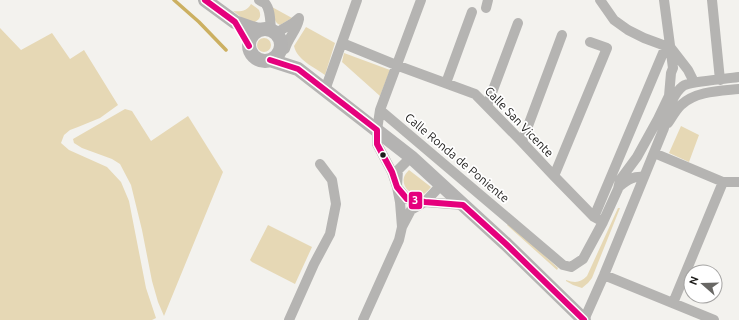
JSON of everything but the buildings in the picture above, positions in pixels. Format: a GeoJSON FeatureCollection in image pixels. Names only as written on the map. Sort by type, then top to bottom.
{"type":"FeatureCollection","features":[{"type":"Feature","properties":{"kind":"main road"},"geometry":{"type":"LineString","coordinates":[[205,0],[235,22],[272,36],[298,70]]}},
{"type":"Feature","properties":{"kind":"main road"},"geometry":{"type":"LineString","coordinates":[[235,22],[249,46],[251,53],[256,58],[263,61],[270,60],[276,56],[280,50],[272,36]]}},
{"type":"Feature","properties":{"kind":"main road"},"geometry":{"type":"LineString","coordinates":[[249,46],[253,33],[272,36]]}},
{"type":"Feature","properties":{"kind":"main road"},"geometry":{"type":"LineString","coordinates":[[270,60],[298,70],[326,90],[411,157],[506,244],[584,320]]}},
{"type":"Feature","properties":{"kind":"street"},"geometry":{"type":"LineString","coordinates":[[255,0],[264,12],[272,36],[287,43],[300,17],[272,36]]}},
{"type":"Feature","properties":{"kind":"street"},"geometry":{"type":"LineString","coordinates":[[259,0],[265,3],[270,14],[272,36]]}},
{"type":"Feature","properties":{"kind":"street"},"geometry":{"type":"LineString","coordinates":[[326,90],[357,0]]}},
{"type":"Feature","properties":{"kind":"street"},"geometry":{"type":"LineString","coordinates":[[402,227],[397,188],[392,172],[377,144],[377,130],[380,110],[421,0]]}},
{"type":"Feature","properties":{"kind":"street"},"geometry":{"type":"LineString","coordinates":[[600,0],[614,20],[628,30],[644,38],[669,47],[688,70],[694,82]]}},
{"type":"Feature","properties":{"kind":"street"},"geometry":{"type":"LineString","coordinates":[[618,189],[620,180],[637,158],[669,96],[671,73],[673,68],[669,47],[664,0]]}},
{"type":"Feature","properties":{"kind":"street"},"geometry":{"type":"LineString","coordinates":[[712,0],[720,80]]}},
{"type":"Feature","properties":{"kind":"street"},"geometry":{"type":"LineString","coordinates":[[446,83],[472,12]]}},
{"type":"Feature","properties":{"kind":"street"},"geometry":{"type":"LineString","coordinates":[[487,106],[518,23]]}},
{"type":"Feature","properties":{"kind":"street"},"geometry":{"type":"LineString","coordinates":[[522,142],[562,35]]}},
{"type":"Feature","properties":{"kind":"street"},"geometry":{"type":"LineString","coordinates":[[554,176],[607,48],[590,42]]}},
{"type":"Feature","properties":{"kind":"street","name":"Calle San Vicente"},"geometry":{"type":"LineString","coordinates":[[342,43],[396,65],[475,94],[598,220]]}},
{"type":"Feature","properties":{"kind":"street"},"geometry":{"type":"LineString","coordinates":[[598,220],[669,47]]}},
{"type":"Feature","properties":{"kind":"street"},"geometry":{"type":"LineString","coordinates":[[584,320],[604,276],[664,128],[669,107],[677,93],[684,85],[694,82],[739,78]]}},
{"type":"Feature","properties":{"kind":"street"},"geometry":{"type":"LineString","coordinates":[[664,128],[682,104],[694,97],[709,92],[739,89]]}},
{"type":"Feature","properties":{"kind":"street","name":"Calle Ronda de Poniente"},"geometry":{"type":"LineString","coordinates":[[380,110],[563,265],[571,267],[583,259],[598,220]]}},
{"type":"Feature","properties":{"kind":"street"},"geometry":{"type":"LineString","coordinates":[[654,153],[723,182],[739,182]]}},
{"type":"Feature","properties":{"kind":"street"},"geometry":{"type":"LineString","coordinates":[[411,157],[398,170],[397,188],[407,199],[463,205]]}},
{"type":"Feature","properties":{"kind":"street"},"geometry":{"type":"LineString","coordinates":[[289,320],[314,264],[330,234],[336,204],[332,180],[320,164]]}},
{"type":"Feature","properties":{"kind":"street"},"geometry":{"type":"LineString","coordinates":[[598,220],[618,189],[627,179],[638,176],[644,177]]}},
{"type":"Feature","properties":{"kind":"street"},"geometry":{"type":"LineString","coordinates":[[673,303],[723,182]]}},
{"type":"Feature","properties":{"kind":"street"},"geometry":{"type":"LineString","coordinates":[[363,320],[398,240],[402,227],[411,210],[425,202],[442,185]]}},
{"type":"Feature","properties":{"kind":"street"},"geometry":{"type":"LineString","coordinates":[[604,276],[714,320]]}},
{"type":"Feature","properties":{"kind":"shaded area"},"geometry":{"type":"Polygon","coordinates":[[[251,4],[259,10],[260,13],[258,20],[254,22],[249,23],[233,11],[244,10],[251,4]]]}},
{"type":"Feature","properties":{"kind":"shaded area"},"geometry":{"type":"Polygon","coordinates":[[[272,7],[292,18],[280,25],[278,24],[275,20],[272,7]]]}},
{"type":"Feature","properties":{"kind":"shaded area"},"geometry":{"type":"Polygon","coordinates":[[[306,27],[335,43],[325,75],[306,63],[296,51],[294,46],[306,27]]]}},
{"type":"Feature","properties":{"kind":"shaded area"},"geometry":{"type":"Polygon","coordinates":[[[0,28],[21,50],[52,33],[70,59],[84,50],[118,105],[100,118],[70,130],[64,135],[61,143],[69,150],[107,167],[121,182],[129,201],[146,288],[156,318],[152,320],[0,320],[0,28]]]}},
{"type":"Feature","properties":{"kind":"shaded area"},"geometry":{"type":"Polygon","coordinates":[[[261,38],[267,38],[271,42],[271,48],[267,52],[261,52],[257,48],[257,42],[261,38]]]}},
{"type":"Feature","properties":{"kind":"shaded area"},"geometry":{"type":"Polygon","coordinates":[[[344,53],[390,70],[380,96],[342,62],[344,53]]]}},
{"type":"Feature","properties":{"kind":"shaded area"},"geometry":{"type":"Polygon","coordinates":[[[125,109],[132,111],[151,141],[188,116],[223,172],[164,316],[152,281],[131,185],[120,164],[112,159],[82,148],[74,143],[73,139],[125,109]]]}},
{"type":"Feature","properties":{"kind":"shaded area"},"geometry":{"type":"Polygon","coordinates":[[[681,126],[699,135],[689,162],[669,153],[681,126]]]}},
{"type":"Feature","properties":{"kind":"shaded area"},"geometry":{"type":"Polygon","coordinates":[[[409,170],[431,187],[424,194],[416,195],[405,187],[405,174],[409,170]]]}},
{"type":"Feature","properties":{"kind":"shaded area"},"geometry":{"type":"Polygon","coordinates":[[[618,208],[620,208],[592,278],[582,288],[566,281],[577,282],[587,276],[618,208]]]}},
{"type":"Feature","properties":{"kind":"shaded area"},"geometry":{"type":"Polygon","coordinates":[[[509,223],[558,268],[557,270],[507,225],[509,223]]]}},
{"type":"Feature","properties":{"kind":"shaded area"},"geometry":{"type":"Polygon","coordinates":[[[268,225],[312,247],[295,284],[250,260],[268,225]]]}},
{"type":"Feature","properties":{"kind":"waterway"},"geometry":{"type":"LineString","coordinates":[[174,0],[199,22],[226,50]]}},
{"type":"Feature","properties":{"kind":"transit line","name":"3"},"geometry":{"type":"LineString","coordinates":[[205,0],[235,22],[249,46]]}},
{"type":"Feature","properties":{"kind":"transit line","name":"3"},"geometry":{"type":"LineString","coordinates":[[270,60],[298,69],[377,130],[377,144],[392,172],[397,187],[407,199],[463,205],[506,244],[584,320]]}}]}
